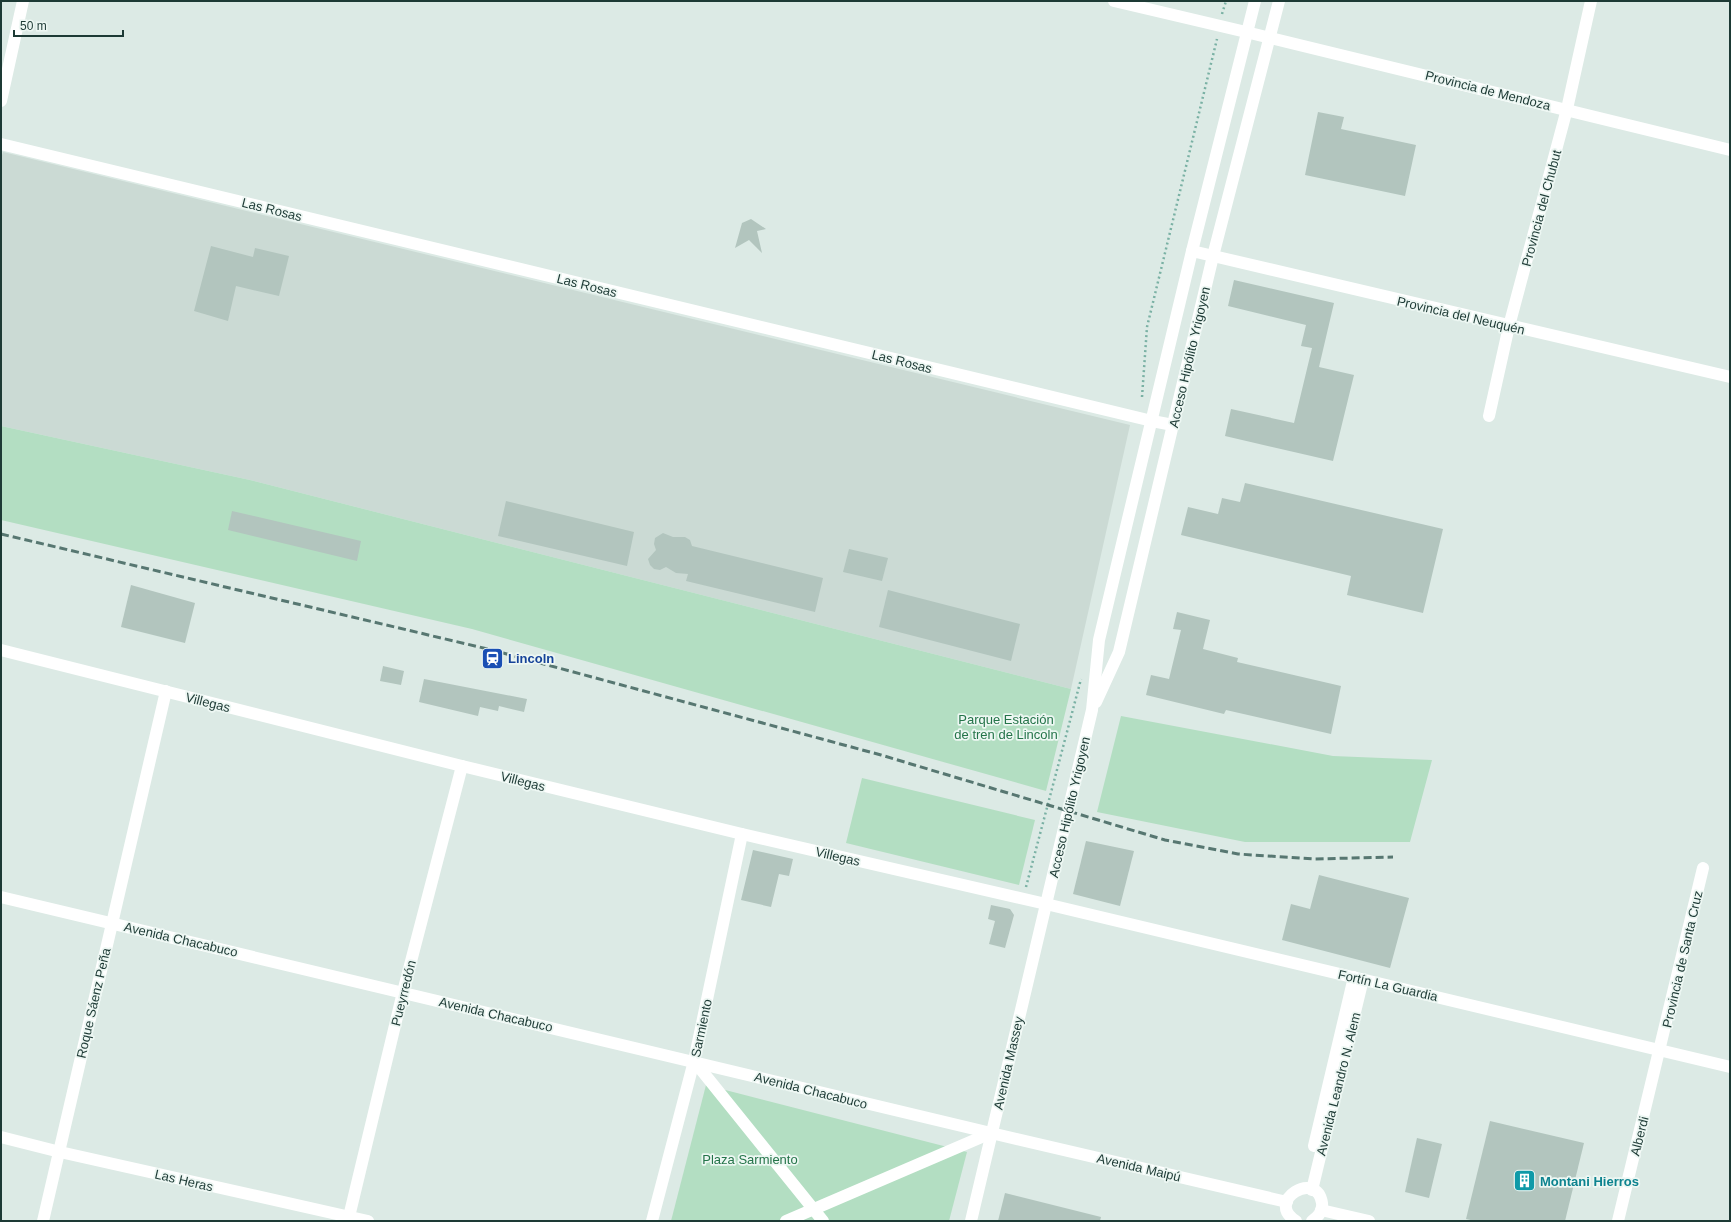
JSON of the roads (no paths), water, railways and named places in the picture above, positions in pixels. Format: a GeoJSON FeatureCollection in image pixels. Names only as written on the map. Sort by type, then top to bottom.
{"type":"FeatureCollection","features":[{"type":"Feature","properties":{"kind":"street"},"geometry":{"type":"LineString","coordinates":[[1,101],[23,1]]}},
{"type":"Feature","properties":{"kind":"street","name":"Provincia de Mendoza"},"geometry":{"type":"LineString","coordinates":[[1114,1],[1220,25],[1730,150]]}},
{"type":"Feature","properties":{"kind":"street","name":"Acceso Hipólito Yrigoyen"},"geometry":{"type":"LineString","coordinates":[[1046,904],[1092,710],[1099,640],[1146,420],[1192,251],[1254,1]]}},
{"type":"Feature","properties":{"kind":"street","name":"Acceso Hipólito Yrigoyen"},"geometry":{"type":"LineString","coordinates":[[1092,710],[1119,652],[1213,256],[1279,1]]}},
{"type":"Feature","properties":{"kind":"street","name":"Provincia del Chubut"},"geometry":{"type":"LineString","coordinates":[[1489,416],[1509,326],[1567,109],[1591,1]]}},
{"type":"Feature","properties":{"kind":"street","name":"Las Rosas"},"geometry":{"type":"LineString","coordinates":[[1,144],[1146,420],[1173,425]]}},
{"type":"Feature","properties":{"kind":"street","name":"Provincia del Neuquén"},"geometry":{"type":"LineString","coordinates":[[1192,251],[1730,377]]}},
{"type":"Feature","properties":{"kind":"street","name":"Villegas"},"geometry":{"type":"LineString","coordinates":[[1,650],[462,766],[742,834],[1046,904]]}},
{"type":"Feature","properties":{"kind":"street","name":"Roque Sáenz Peña"},"geometry":{"type":"LineString","coordinates":[[43,1221],[60,1152],[111,923],[166,692]]}},
{"type":"Feature","properties":{"kind":"street","name":"Pueyrredón"},"geometry":{"type":"LineString","coordinates":[[349,1219],[403,992],[462,766]]}},
{"type":"Feature","properties":{"kind":"street","name":"Sarmiento"},"geometry":{"type":"LineString","coordinates":[[652,1221],[694,1061],[742,834]]}},
{"type":"Feature","properties":{"kind":"street","name":"Provincia de Santa Cruz"},"geometry":{"type":"LineString","coordinates":[[1660,1051],[1703,868]]}},
{"type":"Feature","properties":{"kind":"street","name":"Avenida Chacabuco"},"geometry":{"type":"LineString","coordinates":[[1,897],[991,1133]]}},
{"type":"Feature","properties":{"kind":"street","name":"Fortín La Guardia"},"geometry":{"type":"LineString","coordinates":[[1046,904],[1730,1067]]}},
{"type":"Feature","properties":{"kind":"street","name":"Avenida Massey"},"geometry":{"type":"LineString","coordinates":[[971,1221],[1046,904]]}},
{"type":"Feature","properties":{"kind":"street","name":"Avenida Leandro N. Alem"},"geometry":{"type":"LineString","coordinates":[[1308,1189],[1358,978]]}},
{"type":"Feature","properties":{"kind":"street","name":"Alberdi"},"geometry":{"type":"LineString","coordinates":[[1618,1221],[1660,1051]]}},
{"type":"Feature","properties":{"kind":"street"},"geometry":{"type":"LineString","coordinates":[[694,1061],[823,1221]]}},
{"type":"Feature","properties":{"kind":"street"},"geometry":{"type":"LineString","coordinates":[[786,1221],[991,1133]]}},
{"type":"Feature","properties":{"kind":"street","name":"Avenida Maipú"},"geometry":{"type":"LineString","coordinates":[[991,1133],[1287,1202]]}},
{"type":"Feature","properties":{"kind":"street","name":"Las Heras"},"geometry":{"type":"LineString","coordinates":[[1,1137],[349,1219],[368,1221]]}},
{"type":"Feature","properties":{"kind":"street"},"geometry":{"type":"LineString","coordinates":[[1296,1221],[1288,1212],[1287,1202],[1294,1191],[1308,1189],[1319,1196],[1322,1201],[1321,1210],[1317,1218],[1312,1221]]}},
{"type":"Feature","properties":{"kind":"street"},"geometry":{"type":"LineString","coordinates":[[1321,1210],[1368,1221]]}},
{"type":"Feature","properties":{"kind":"railway"},"geometry":{"type":"LineString","coordinates":[[1,534],[492,650],[881,755],[1165,840],[1238,854],[1315,859],[1393,857]]}},
{"type":"Feature","properties":{"kind":"place","name":"Lincoln"},"geometry":{"type":"Point","coordinates":[492,658]}},
{"type":"Feature","properties":{"kind":"place","name":"Montani Hierros"},"geometry":{"type":"Point","coordinates":[1525,1181]}},
{"type":"Feature","properties":{"kind":"park label","name":"Parque Estación de tren de Lincoln"},"geometry":{"type":"Point","coordinates":[1006,726]}},
{"type":"Feature","properties":{"kind":"park label","name":"Plaza Sarmiento"},"geometry":{"type":"Point","coordinates":[750,1159]}}]}
